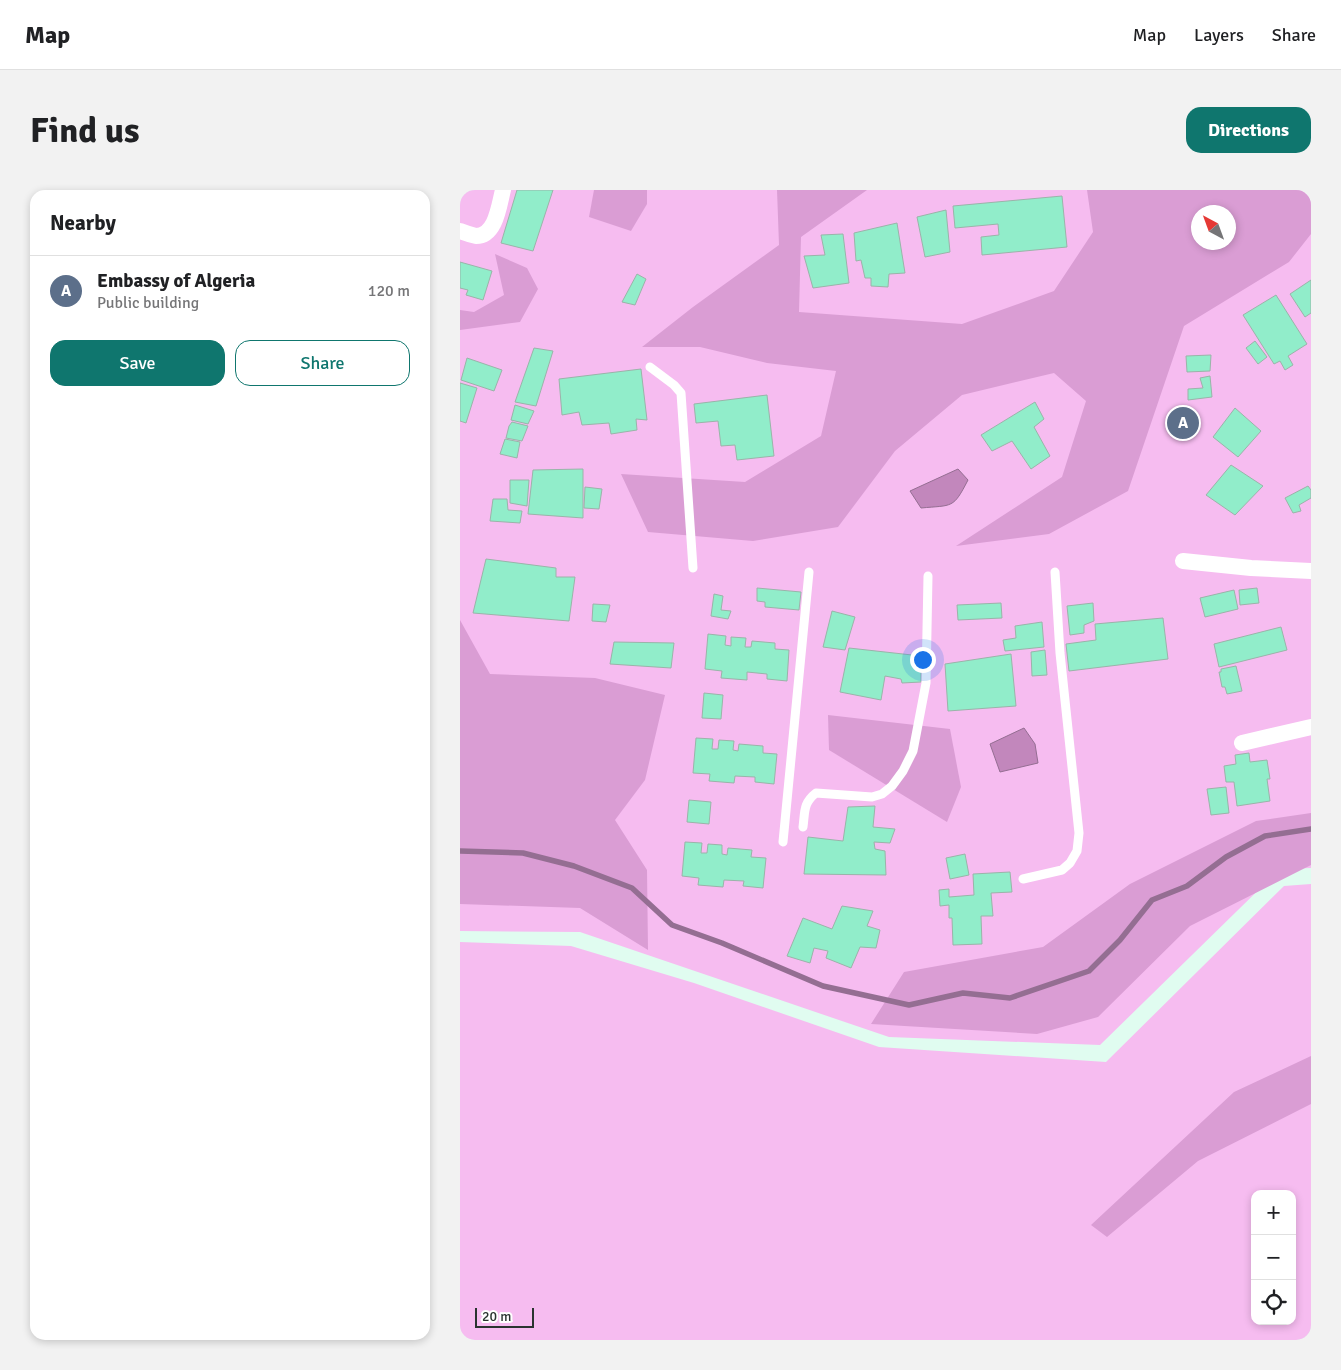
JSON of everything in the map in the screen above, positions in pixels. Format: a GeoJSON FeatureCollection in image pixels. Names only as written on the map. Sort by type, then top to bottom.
{"type":"FeatureCollection","features":[{"type":"Feature","properties":{"kind":"street"},"geometry":{"type":"LineString","coordinates":[[460,231],[476,236],[487,233],[493,227],[503,190]]}},
{"type":"Feature","properties":{"kind":"street"},"geometry":{"type":"LineString","coordinates":[[1183,561],[1252,568],[1311,571]]}},
{"type":"Feature","properties":{"kind":"street"},"geometry":{"type":"LineString","coordinates":[[1242,743],[1311,727]]}},
{"type":"Feature","properties":{"kind":"lane"},"geometry":{"type":"LineString","coordinates":[[650,367],[674,385],[681,393],[693,568]]}},
{"type":"Feature","properties":{"kind":"lane"},"geometry":{"type":"LineString","coordinates":[[783,842],[809,572]]}},
{"type":"Feature","properties":{"kind":"lane"},"geometry":{"type":"LineString","coordinates":[[1023,879],[1062,870],[1070,863],[1077,850],[1079,832],[1060,653],[1055,572]]}},
{"type":"Feature","properties":{"kind":"lane"},"geometry":{"type":"LineString","coordinates":[[803,826],[806,805],[809,798],[816,793],[872,797],[882,794],[892,786],[903,771],[913,751],[926,683],[928,576]]}},
{"type":"Feature","properties":{"kind":"shaded area"},"geometry":{"type":"Polygon","coordinates":[[[460,190],[1311,190],[1311,868],[1280,869],[1100,1045],[889,1037],[580,932],[460,931],[460,190]]]}},
{"type":"Feature","properties":{"kind":"shaded area"},"geometry":{"type":"Polygon","coordinates":[[[594,190],[647,190],[647,204],[631,231],[589,217],[594,190]]]}},
{"type":"Feature","properties":{"kind":"shaded area"},"geometry":{"type":"Polygon","coordinates":[[[777,190],[867,190],[801,237],[799,312],[962,324],[1054,291],[1093,232],[1087,190],[1311,190],[1311,234],[1289,262],[1184,326],[1128,491],[1049,534],[956,546],[1062,477],[1086,401],[1054,373],[962,395],[895,451],[838,527],[753,541],[648,532],[621,474],[745,482],[821,436],[836,371],[767,363],[700,347],[642,347],[693,307],[779,245],[777,190]]]}},
{"type":"Feature","properties":{"kind":"shaded area"},"geometry":{"type":"Polygon","coordinates":[[[495,254],[527,268],[538,289],[520,322],[460,330],[460,310],[474,312],[504,295],[495,254]]]}},
{"type":"Feature","properties":{"kind":"shaded area"},"geometry":{"type":"Polygon","coordinates":[[[958,469],[968,480],[955,501],[951,504],[921,508],[910,491],[958,469]]]}},
{"type":"Feature","properties":{"kind":"shaded area"},"geometry":{"type":"Polygon","coordinates":[[[460,620],[490,674],[595,678],[665,695],[645,780],[615,820],[647,870],[648,950],[580,908],[460,904],[460,620]]]}},
{"type":"Feature","properties":{"kind":"shaded area"},"geometry":{"type":"Polygon","coordinates":[[[828,715],[950,729],[961,787],[947,822],[829,750],[828,715]]]}},
{"type":"Feature","properties":{"kind":"shaded area"},"geometry":{"type":"Polygon","coordinates":[[[1024,728],[1035,744],[1038,763],[1000,772],[990,744],[1024,728]]]}},
{"type":"Feature","properties":{"kind":"shaded area"},"geometry":{"type":"Polygon","coordinates":[[[1311,813],[1311,865],[1190,926],[1098,1017],[1037,1034],[871,1024],[904,972],[1043,947],[1130,884],[1256,821],[1311,813]]]}},
{"type":"Feature","properties":{"kind":"shaded area"},"geometry":{"type":"Polygon","coordinates":[[[1311,884],[1311,1340],[460,1340],[460,942],[571,946],[694,983],[879,1047],[1106,1062],[1284,886],[1311,884]]]}},
{"type":"Feature","properties":{"kind":"shaded area"},"geometry":{"type":"Polygon","coordinates":[[[1311,1056],[1311,1104],[1198,1161],[1107,1237],[1091,1225],[1234,1092],[1311,1056]]]}},
{"type":"Feature","properties":{"kind":"building"},"geometry":{"type":"Polygon","coordinates":[[[517,190],[553,190],[533,251],[501,243],[517,190]]]}},
{"type":"Feature","properties":{"kind":"building"},"geometry":{"type":"Polygon","coordinates":[[[1062,196],[1067,247],[982,255],[981,237],[999,235],[998,224],[955,228],[953,206],[1062,196]]]}},
{"type":"Feature","properties":{"kind":"building"},"geometry":{"type":"Polygon","coordinates":[[[946,210],[950,252],[925,257],[917,217],[946,210]]]}},
{"type":"Feature","properties":{"kind":"building"},"geometry":{"type":"Polygon","coordinates":[[[897,223],[905,273],[889,274],[888,287],[871,286],[871,278],[865,278],[861,260],[856,261],[854,233],[897,223]]]}},
{"type":"Feature","properties":{"kind":"building"},"geometry":{"type":"Polygon","coordinates":[[[843,234],[849,283],[813,288],[804,256],[825,255],[821,235],[843,234]]]}},
{"type":"Feature","properties":{"kind":"building"},"geometry":{"type":"Polygon","coordinates":[[[460,262],[492,271],[483,300],[466,295],[468,290],[460,288],[460,262]]]}},
{"type":"Feature","properties":{"kind":"building"},"geometry":{"type":"Polygon","coordinates":[[[637,274],[646,279],[635,305],[622,302],[637,274]]]}},
{"type":"Feature","properties":{"kind":"building"},"geometry":{"type":"Polygon","coordinates":[[[1311,280],[1311,313],[1305,317],[1290,294],[1311,280]]]}},
{"type":"Feature","properties":{"kind":"building"},"geometry":{"type":"Polygon","coordinates":[[[1276,295],[1307,344],[1288,356],[1293,365],[1285,370],[1280,361],[1274,364],[1243,315],[1276,295]]]}},
{"type":"Feature","properties":{"kind":"building"},"geometry":{"type":"Polygon","coordinates":[[[1255,341],[1267,357],[1258,364],[1246,348],[1255,341]]]}},
{"type":"Feature","properties":{"kind":"building"},"geometry":{"type":"Polygon","coordinates":[[[534,348],[553,351],[536,406],[515,402],[534,348]]]}},
{"type":"Feature","properties":{"kind":"building"},"geometry":{"type":"Polygon","coordinates":[[[1211,355],[1210,371],[1187,372],[1186,356],[1211,355]]]}},
{"type":"Feature","properties":{"kind":"building"},"geometry":{"type":"Polygon","coordinates":[[[467,358],[502,370],[494,391],[461,380],[467,358]]]}},
{"type":"Feature","properties":{"kind":"building"},"geometry":{"type":"Polygon","coordinates":[[[641,369],[647,420],[636,419],[637,430],[611,434],[609,423],[582,425],[579,412],[562,415],[559,379],[641,369]]]}},
{"type":"Feature","properties":{"kind":"building"},"geometry":{"type":"Polygon","coordinates":[[[1210,376],[1212,397],[1188,400],[1188,389],[1203,388],[1200,378],[1210,376]]]}},
{"type":"Feature","properties":{"kind":"building"},"geometry":{"type":"Polygon","coordinates":[[[460,383],[477,388],[466,423],[460,421],[460,383]]]}},
{"type":"Feature","properties":{"kind":"building"},"geometry":{"type":"Polygon","coordinates":[[[767,395],[774,456],[737,460],[735,445],[721,446],[718,421],[696,423],[694,404],[767,395]]]}},
{"type":"Feature","properties":{"kind":"building"},"geometry":{"type":"Polygon","coordinates":[[[1035,402],[1044,419],[1034,427],[1050,456],[1031,469],[1012,441],[992,451],[981,435],[1035,402]]]}},
{"type":"Feature","properties":{"kind":"building"},"geometry":{"type":"Polygon","coordinates":[[[515,405],[534,411],[528,424],[511,420],[515,405]]]}},
{"type":"Feature","properties":{"kind":"building"},"geometry":{"type":"Polygon","coordinates":[[[1235,408],[1261,431],[1238,457],[1213,437],[1235,408]]]}},
{"type":"Feature","properties":{"kind":"building"},"geometry":{"type":"Polygon","coordinates":[[[512,422],[528,426],[522,441],[506,438],[512,422]]]}},
{"type":"Feature","properties":{"kind":"building"},"geometry":{"type":"Polygon","coordinates":[[[505,439],[520,442],[517,458],[500,454],[505,439]]]}},
{"type":"Feature","properties":{"kind":"building"},"geometry":{"type":"Polygon","coordinates":[[[1231,465],[1263,486],[1235,515],[1206,495],[1231,465]]]}},
{"type":"Feature","properties":{"kind":"building"},"geometry":{"type":"Polygon","coordinates":[[[583,469],[583,518],[528,514],[533,470],[583,469]]]}},
{"type":"Feature","properties":{"kind":"building"},"geometry":{"type":"Polygon","coordinates":[[[510,480],[529,480],[527,506],[510,503],[510,480]]]}},
{"type":"Feature","properties":{"kind":"building"},"geometry":{"type":"Polygon","coordinates":[[[1308,486],[1311,490],[1311,498],[1299,505],[1301,511],[1293,513],[1285,498],[1308,486]]]}},
{"type":"Feature","properties":{"kind":"building"},"geometry":{"type":"Polygon","coordinates":[[[585,487],[602,489],[599,509],[584,508],[585,487]]]}},
{"type":"Feature","properties":{"kind":"building"},"geometry":{"type":"Polygon","coordinates":[[[493,499],[507,499],[508,510],[522,511],[520,523],[490,521],[493,499]]]}},
{"type":"Feature","properties":{"kind":"building"},"geometry":{"type":"Polygon","coordinates":[[[486,559],[556,568],[556,577],[575,577],[569,621],[473,613],[486,559]]]}},
{"type":"Feature","properties":{"kind":"building"},"geometry":{"type":"Polygon","coordinates":[[[757,588],[801,592],[799,610],[765,607],[765,602],[757,601],[757,588]]]}},
{"type":"Feature","properties":{"kind":"building"},"geometry":{"type":"Polygon","coordinates":[[[1257,588],[1259,603],[1240,605],[1239,590],[1257,588]]]}},
{"type":"Feature","properties":{"kind":"building"},"geometry":{"type":"Polygon","coordinates":[[[1234,590],[1238,609],[1205,617],[1200,598],[1234,590]]]}},
{"type":"Feature","properties":{"kind":"building"},"geometry":{"type":"Polygon","coordinates":[[[714,594],[723,596],[721,610],[731,611],[728,619],[711,616],[714,594]]]}},
{"type":"Feature","properties":{"kind":"building"},"geometry":{"type":"Polygon","coordinates":[[[1001,603],[1002,618],[958,620],[957,605],[1001,603]]]}},
{"type":"Feature","properties":{"kind":"building"},"geometry":{"type":"Polygon","coordinates":[[[1093,603],[1094,621],[1084,625],[1084,633],[1070,635],[1067,606],[1093,603]]]}},
{"type":"Feature","properties":{"kind":"building"},"geometry":{"type":"Polygon","coordinates":[[[593,604],[610,605],[606,622],[592,621],[593,604]]]}},
{"type":"Feature","properties":{"kind":"building"},"geometry":{"type":"Polygon","coordinates":[[[832,611],[855,617],[845,650],[823,647],[832,611]]]}},
{"type":"Feature","properties":{"kind":"building"},"geometry":{"type":"Polygon","coordinates":[[[1163,618],[1168,659],[1069,671],[1066,644],[1096,640],[1095,624],[1163,618]]]}},
{"type":"Feature","properties":{"kind":"building"},"geometry":{"type":"Polygon","coordinates":[[[1042,622],[1044,647],[1005,651],[1003,640],[1016,638],[1015,626],[1042,622]]]}},
{"type":"Feature","properties":{"kind":"building"},"geometry":{"type":"Polygon","coordinates":[[[1281,627],[1287,650],[1219,667],[1214,644],[1281,627]]]}},
{"type":"Feature","properties":{"kind":"building"},"geometry":{"type":"Polygon","coordinates":[[[708,634],[726,636],[725,645],[731,646],[731,637],[746,638],[745,647],[751,647],[752,641],[775,643],[775,649],[789,650],[787,681],[767,679],[767,674],[747,672],[747,680],[721,678],[722,671],[705,669],[708,634]]]}},
{"type":"Feature","properties":{"kind":"building"},"geometry":{"type":"Polygon","coordinates":[[[614,642],[674,643],[671,668],[610,664],[614,642]]]}},
{"type":"Feature","properties":{"kind":"building"},"geometry":{"type":"Polygon","coordinates":[[[849,648],[921,656],[921,682],[902,683],[901,679],[885,676],[881,700],[840,692],[849,648]]]}},
{"type":"Feature","properties":{"kind":"building"},"geometry":{"type":"Polygon","coordinates":[[[1045,650],[1047,675],[1032,676],[1031,652],[1045,650]]]}},
{"type":"Feature","properties":{"kind":"building"},"geometry":{"type":"Polygon","coordinates":[[[1011,654],[1016,706],[948,711],[945,664],[1011,654]]]}},
{"type":"Feature","properties":{"kind":"building"},"geometry":{"type":"Polygon","coordinates":[[[1236,666],[1242,691],[1227,694],[1225,687],[1222,687],[1219,672],[1221,672],[1221,669],[1236,666]]]}},
{"type":"Feature","properties":{"kind":"building"},"geometry":{"type":"Polygon","coordinates":[[[704,693],[723,695],[721,719],[702,718],[704,693]]]}},
{"type":"Feature","properties":{"kind":"building"},"geometry":{"type":"Polygon","coordinates":[[[696,738],[713,739],[712,749],[718,749],[719,740],[734,741],[733,750],[738,751],[739,744],[763,746],[763,753],[777,754],[774,784],[755,782],[755,777],[735,776],[734,783],[709,781],[710,774],[693,773],[696,738]]]}},
{"type":"Feature","properties":{"kind":"building"},"geometry":{"type":"Polygon","coordinates":[[[1249,753],[1250,762],[1267,760],[1270,779],[1267,779],[1270,801],[1237,806],[1234,782],[1226,782],[1224,766],[1236,764],[1235,755],[1249,753]]]}},
{"type":"Feature","properties":{"kind":"building"},"geometry":{"type":"Polygon","coordinates":[[[1226,787],[1229,813],[1211,815],[1207,789],[1226,787]]]}},
{"type":"Feature","properties":{"kind":"building"},"geometry":{"type":"Polygon","coordinates":[[[689,800],[711,802],[709,824],[687,822],[689,800]]]}},
{"type":"Feature","properties":{"kind":"building"},"geometry":{"type":"Polygon","coordinates":[[[875,806],[873,827],[895,829],[890,843],[874,842],[875,849],[885,851],[886,875],[804,874],[808,837],[843,841],[848,807],[875,806]]]}},
{"type":"Feature","properties":{"kind":"building"},"geometry":{"type":"Polygon","coordinates":[[[685,842],[702,843],[701,853],[707,853],[708,844],[722,845],[722,854],[727,855],[728,848],[752,850],[751,857],[766,858],[763,888],[743,886],[744,881],[724,880],[723,887],[698,885],[699,878],[682,876],[685,842]]]}},
{"type":"Feature","properties":{"kind":"building"},"geometry":{"type":"Polygon","coordinates":[[[965,854],[969,875],[950,879],[946,858],[965,854]]]}},
{"type":"Feature","properties":{"kind":"building"},"geometry":{"type":"Polygon","coordinates":[[[1010,872],[1012,892],[991,893],[993,916],[981,916],[982,944],[953,945],[952,918],[949,918],[949,905],[940,906],[939,890],[949,889],[949,897],[974,895],[973,874],[1010,872]]]}},
{"type":"Feature","properties":{"kind":"building"},"geometry":{"type":"Polygon","coordinates":[[[842,906],[873,911],[867,926],[880,930],[876,948],[860,947],[851,968],[826,958],[828,951],[814,948],[810,963],[787,956],[803,918],[832,929],[842,906]]]}},
{"type":"Feature","properties":{"kind":"waterway"},"geometry":{"type":"LineString","coordinates":[[460,851],[523,853],[574,866],[632,888],[672,925],[722,943],[823,986],[909,1005],[963,993],[1010,998],[1089,971],[1120,940],[1152,900],[1187,886],[1226,857],[1265,836],[1311,829]]}},
{"type":"Feature","properties":{"kind":"place","name":"Embassy of Algeria"},"geometry":{"type":"Point","coordinates":[1183,423]}}]}
